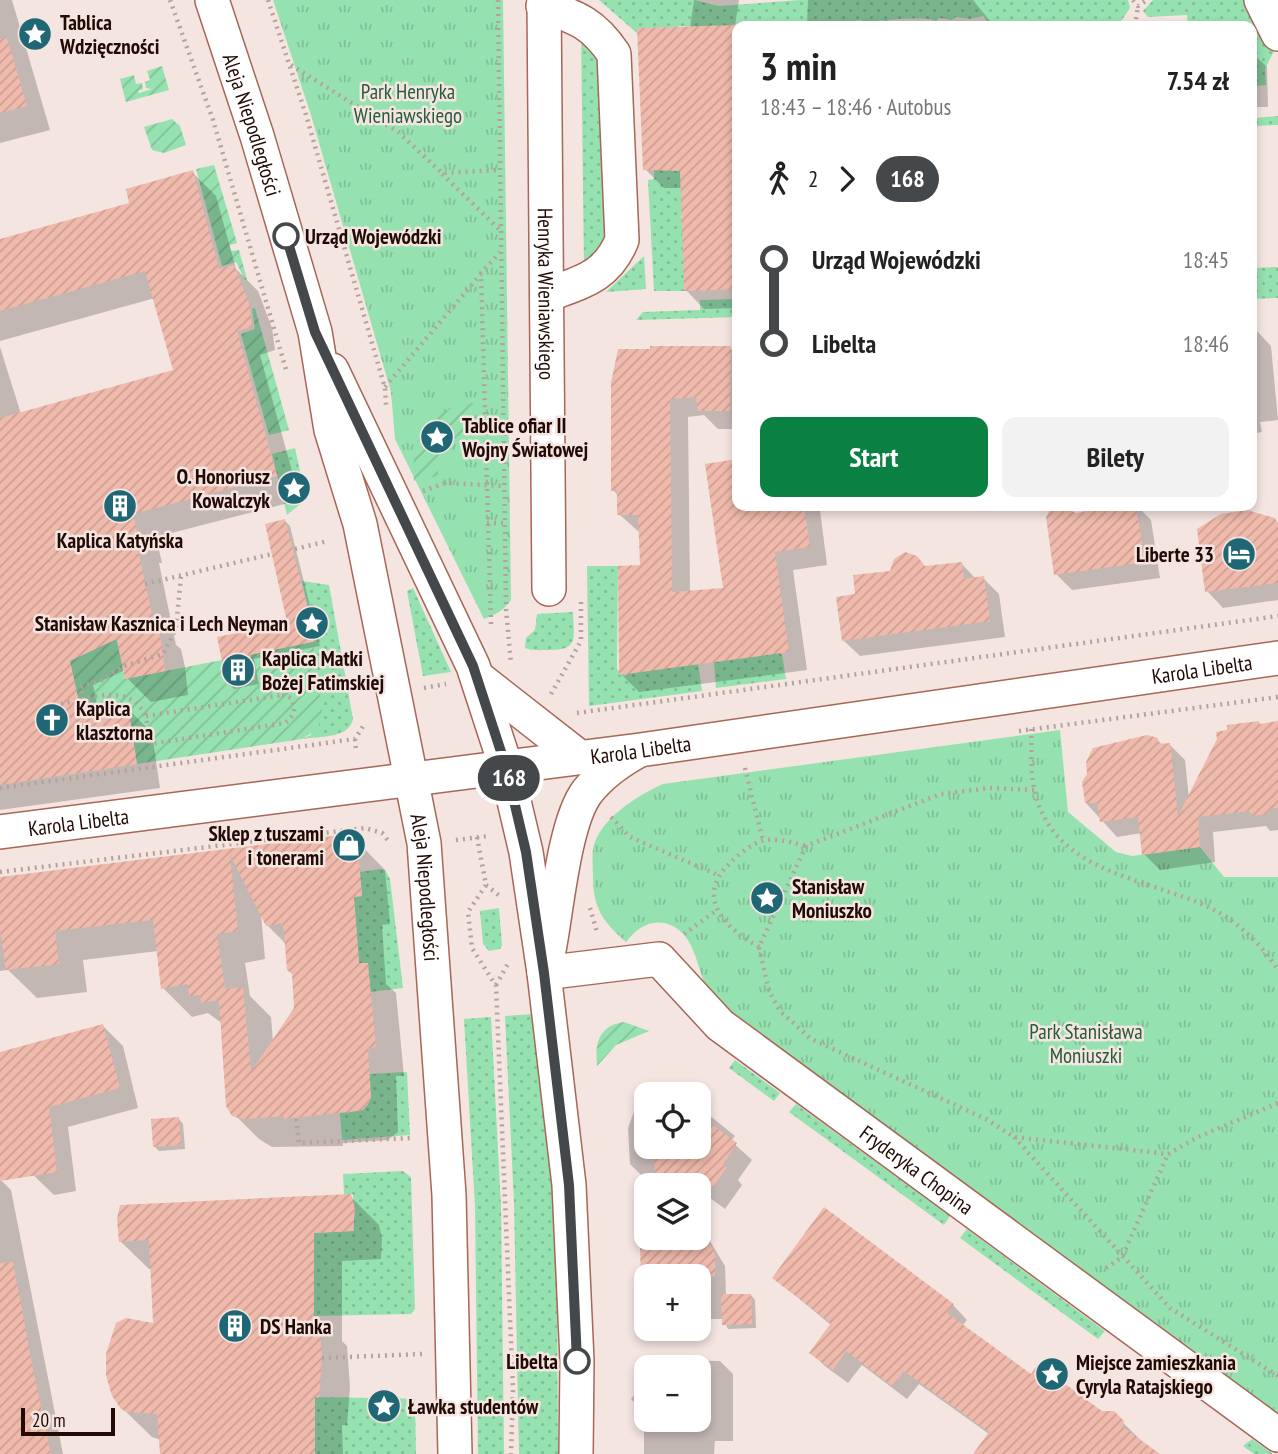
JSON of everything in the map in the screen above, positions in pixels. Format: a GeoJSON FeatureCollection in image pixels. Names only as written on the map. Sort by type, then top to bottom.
{"type":"FeatureCollection","features":[{"type":"Feature","properties":{"kind":"street","name":"Aleja Niepodległości"},"geometry":{"type":"LineString","coordinates":[[212,0],[257,136],[315,332],[462,680],[506,767],[526,852],[544,973],[569,1185],[577,1361],[576,1454]]}},
{"type":"Feature","properties":{"kind":"street"},"geometry":{"type":"LineString","coordinates":[[1261,0],[1278,34]]}},
{"type":"Feature","properties":{"kind":"street"},"geometry":{"type":"LineString","coordinates":[[543,3],[581,19],[599,31],[614,54],[622,240],[613,260],[585,281],[547,295]]}},
{"type":"Feature","properties":{"kind":"street","name":"Henryka Wieniawskiego"},"geometry":{"type":"LineString","coordinates":[[543,3],[549,589]]}},
{"type":"Feature","properties":{"kind":"street","name":"Aleja Niepodległości"},"geometry":{"type":"LineString","coordinates":[[315,332],[331,430],[360,524],[424,844],[449,1195],[455,1454]]}},
{"type":"Feature","properties":{"kind":"street","name":"Karola Libelta"},"geometry":{"type":"LineString","coordinates":[[0,832],[640,750],[1278,658]]}},
{"type":"Feature","properties":{"kind":"street"},"geometry":{"type":"LineString","coordinates":[[462,680],[578,756]]}},
{"type":"Feature","properties":{"kind":"street"},"geometry":{"type":"LineString","coordinates":[[544,973],[572,822],[586,793],[610,767],[640,750]]}},
{"type":"Feature","properties":{"kind":"street","name":"Fryderyka Chopina"},"geometry":{"type":"LineString","coordinates":[[544,973],[659,959],[720,1025],[1278,1435]]}},
{"type":"Feature","properties":{"kind":"path"},"geometry":{"type":"LineString","coordinates":[[170,0],[216,129],[287,374]]}},
{"type":"Feature","properties":{"kind":"path"},"geometry":{"type":"LineString","coordinates":[[268,0],[290,65],[384,388],[386,415]]}},
{"type":"Feature","properties":{"kind":"path"},"geometry":{"type":"LineString","coordinates":[[498,0],[506,609],[511,668],[504,659]]}},
{"type":"Feature","properties":{"kind":"path"},"geometry":{"type":"LineString","coordinates":[[1133,0],[1138,6]]}},
{"type":"Feature","properties":{"kind":"path"},"geometry":{"type":"LineString","coordinates":[[1136,21],[1138,6],[1147,0]]}},
{"type":"Feature","properties":{"kind":"path"},"geometry":{"type":"LineString","coordinates":[[290,65],[398,132],[500,231]]}},
{"type":"Feature","properties":{"kind":"path"},"geometry":{"type":"LineString","coordinates":[[442,173],[500,170]]}},
{"type":"Feature","properties":{"kind":"path"},"geometry":{"type":"LineString","coordinates":[[384,388],[501,251]]}},
{"type":"Feature","properties":{"kind":"path"},"geometry":{"type":"LineString","coordinates":[[481,273],[491,627]]}},
{"type":"Feature","properties":{"kind":"path"},"geometry":{"type":"LineString","coordinates":[[484,424],[504,424]]}},
{"type":"Feature","properties":{"kind":"path"},"geometry":{"type":"LineString","coordinates":[[416,494],[446,483],[505,486]]}},
{"type":"Feature","properties":{"kind":"path"},"geometry":{"type":"LineString","coordinates":[[487,523],[506,523]]}},
{"type":"Feature","properties":{"kind":"path"},"geometry":{"type":"LineString","coordinates":[[326,529],[331,554]]}},
{"type":"Feature","properties":{"kind":"path"},"geometry":{"type":"LineString","coordinates":[[295,549],[328,541]]}},
{"type":"Feature","properties":{"kind":"path"},"geometry":{"type":"LineString","coordinates":[[145,583],[272,554]]}},
{"type":"Feature","properties":{"kind":"path"},"geometry":{"type":"LineString","coordinates":[[83,700],[80,687],[102,680],[121,667],[163,654],[176,629],[181,575]]}},
{"type":"Feature","properties":{"kind":"path"},"geometry":{"type":"LineString","coordinates":[[568,709],[578,714],[1278,616]]}},
{"type":"Feature","properties":{"kind":"path"},"geometry":{"type":"LineString","coordinates":[[421,688],[462,680]]}},
{"type":"Feature","properties":{"kind":"path"},"geometry":{"type":"LineString","coordinates":[[61,704],[119,694],[131,697],[146,716],[150,744],[285,723],[293,717],[295,707],[291,698],[282,695],[146,716]]}},
{"type":"Feature","properties":{"kind":"path"},"geometry":{"type":"LineString","coordinates":[[1018,731],[1278,696]]}},
{"type":"Feature","properties":{"kind":"path"},"geometry":{"type":"LineString","coordinates":[[0,788],[355,739],[364,728],[363,710]]}},
{"type":"Feature","properties":{"kind":"path"},"geometry":{"type":"LineString","coordinates":[[1031,729],[1034,790],[1047,821],[1069,847],[1096,865],[1120,876],[1215,911],[1244,930],[1278,970]]}},
{"type":"Feature","properties":{"kind":"path"},"geometry":{"type":"LineString","coordinates":[[355,739],[356,750]]}},
{"type":"Feature","properties":{"kind":"path"},"geometry":{"type":"LineString","coordinates":[[732,770],[759,766]]}},
{"type":"Feature","properties":{"kind":"path"},"geometry":{"type":"LineString","coordinates":[[745,768],[763,841]]}},
{"type":"Feature","properties":{"kind":"path"},"geometry":{"type":"LineString","coordinates":[[759,947],[736,934],[716,910],[713,893],[718,875],[738,855],[763,841],[785,841],[806,846],[941,794],[990,788],[1034,790]]}},
{"type":"Feature","properties":{"kind":"path"},"geometry":{"type":"LineString","coordinates":[[605,811],[630,837],[718,875]]}},
{"type":"Feature","properties":{"kind":"path"},"geometry":{"type":"LineString","coordinates":[[0,872],[365,828],[382,833],[393,847]]}},
{"type":"Feature","properties":{"kind":"path"},"geometry":{"type":"LineString","coordinates":[[451,841],[500,834]]}},
{"type":"Feature","properties":{"kind":"path"},"geometry":{"type":"LineString","coordinates":[[477,837],[486,885],[468,912],[472,948],[496,986],[513,1390],[511,1454]]}},
{"type":"Feature","properties":{"kind":"path"},"geometry":{"type":"LineString","coordinates":[[806,846],[759,947],[769,991],[780,1011],[811,1039],[986,1119],[1014,1137],[1170,1308],[1278,1376]]}},
{"type":"Feature","properties":{"kind":"path"},"geometry":{"type":"LineString","coordinates":[[684,934],[716,910]]}},
{"type":"Feature","properties":{"kind":"path"},"geometry":{"type":"LineString","coordinates":[[1014,1137],[1168,1154],[1232,1121],[1278,1103]]}},
{"type":"Feature","properties":{"kind":"path"},"geometry":{"type":"LineString","coordinates":[[296,1119],[299,1143],[416,1138]]}},
{"type":"Feature","properties":{"kind":"path"},"geometry":{"type":"LineString","coordinates":[[1096,1276],[1122,1257],[1168,1154]]}},
{"type":"Feature","properties":{"kind":"path"},"geometry":{"type":"LineString","coordinates":[[322,1358],[422,1354]]}},
{"type":"Feature","properties":{"kind":"green space","name":"Park Henryka Wieniawskiego"},"geometry":{"type":"Polygon","coordinates":[[[273,0],[503,0],[511,600],[499,612],[484,619],[395,439],[391,392],[311,115],[273,0]]]}},
{"type":"Feature","properties":{"kind":"green space"},"geometry":{"type":"Polygon","coordinates":[[[599,0],[694,0],[719,6],[800,0],[1128,0],[1130,8],[1119,21],[986,21],[984,16],[970,19],[956,17],[952,20],[939,18],[936,21],[732,21],[732,25],[726,28],[712,25],[709,29],[695,26],[692,29],[689,26],[678,26],[675,30],[644,28],[638,34],[599,0]]]}},
{"type":"Feature","properties":{"kind":"green space"},"geometry":{"type":"Polygon","coordinates":[[[1153,0],[1249,0],[1274,51],[1265,69],[1266,85],[1257,86],[1257,21],[1188,21],[1187,15],[1148,17],[1143,11],[1153,0]]]}},
{"type":"Feature","properties":{"kind":"green space"},"geometry":{"type":"Polygon","coordinates":[[[581,30],[598,43],[610,242],[584,269],[581,30]]]}},
{"type":"Feature","properties":{"kind":"green space"},"geometry":{"type":"Polygon","coordinates":[[[162,66],[169,90],[126,102],[120,79],[134,75],[136,84],[142,83],[143,89],[138,91],[139,93],[152,89],[146,88],[145,82],[150,80],[147,71],[162,66]]]}},
{"type":"Feature","properties":{"kind":"green space"},"geometry":{"type":"Polygon","coordinates":[[[1278,116],[1278,125],[1257,126],[1257,118],[1278,116]]]}},
{"type":"Feature","properties":{"kind":"green space"},"geometry":{"type":"Polygon","coordinates":[[[172,119],[180,126],[186,145],[164,153],[152,150],[144,127],[172,119]]]}},
{"type":"Feature","properties":{"kind":"green space"},"geometry":{"type":"Polygon","coordinates":[[[214,165],[237,243],[230,245],[231,251],[239,250],[247,279],[245,280],[236,262],[222,266],[196,169],[214,165]]]}},
{"type":"Feature","properties":{"kind":"green space"},"geometry":{"type":"Polygon","coordinates":[[[654,170],[683,170],[680,172],[684,203],[681,218],[684,220],[690,291],[654,291],[648,180],[654,179],[654,170]]]}},
{"type":"Feature","properties":{"kind":"green space"},"geometry":{"type":"Polygon","coordinates":[[[644,256],[646,289],[606,292],[644,256]]]}},
{"type":"Feature","properties":{"kind":"green space"},"geometry":{"type":"Polygon","coordinates":[[[1278,267],[1278,298],[1257,299],[1257,268],[1278,267]]]}},
{"type":"Feature","properties":{"kind":"green space"},"geometry":{"type":"Polygon","coordinates":[[[732,299],[732,317],[636,320],[643,312],[700,310],[700,300],[732,299]]]}},
{"type":"Feature","properties":{"kind":"green space"},"geometry":{"type":"Polygon","coordinates":[[[255,308],[289,430],[269,435],[241,334],[255,329],[252,309],[255,308]]]}},
{"type":"Feature","properties":{"kind":"green space"},"geometry":{"type":"Polygon","coordinates":[[[477,402],[477,425],[449,445],[441,458],[438,476],[414,481],[415,450],[426,426],[446,411],[477,402]]]}},
{"type":"Feature","properties":{"kind":"green space"},"geometry":{"type":"Polygon","coordinates":[[[295,448],[306,499],[287,515],[272,454],[295,448]]]}},
{"type":"Feature","properties":{"kind":"green space"},"geometry":{"type":"Polygon","coordinates":[[[587,566],[618,566],[617,669],[625,676],[630,672],[698,663],[702,691],[589,706],[587,566]]]}},
{"type":"Feature","properties":{"kind":"green space"},"geometry":{"type":"Polygon","coordinates":[[[302,581],[329,585],[353,719],[346,730],[340,733],[302,739],[311,735],[313,642],[316,641],[302,581]]]}},
{"type":"Feature","properties":{"kind":"green space"},"geometry":{"type":"Polygon","coordinates":[[[413,588],[451,672],[423,676],[407,591],[413,588]]]}},
{"type":"Feature","properties":{"kind":"green space"},"geometry":{"type":"Polygon","coordinates":[[[573,612],[574,636],[570,645],[558,649],[525,648],[526,638],[535,630],[537,614],[573,612]]]}},
{"type":"Feature","properties":{"kind":"green space"},"geometry":{"type":"Polygon","coordinates":[[[116,637],[125,679],[222,660],[227,685],[255,679],[250,654],[313,642],[322,710],[318,729],[302,739],[137,764],[128,709],[72,716],[77,693],[70,662],[52,665],[116,637]]]}},
{"type":"Feature","properties":{"kind":"green space"},"geometry":{"type":"Polygon","coordinates":[[[779,652],[782,655],[786,679],[716,688],[714,661],[779,652]]]}},
{"type":"Feature","properties":{"kind":"green space","name":"Park Stanisława Moniuszki"},"geometry":{"type":"Polygon","coordinates":[[[1060,730],[1068,812],[1116,852],[1132,856],[1200,847],[1224,877],[1278,877],[1278,1422],[727,1016],[710,994],[690,943],[675,927],[658,922],[647,925],[626,942],[605,921],[597,906],[593,888],[593,849],[597,838],[621,809],[663,784],[1060,730]]]}},
{"type":"Feature","properties":{"kind":"green space"},"geometry":{"type":"Polygon","coordinates":[[[385,870],[390,879],[403,988],[370,992],[368,963],[359,963],[354,897],[362,896],[360,872],[385,870]]]}},
{"type":"Feature","properties":{"kind":"green space"},"geometry":{"type":"Polygon","coordinates":[[[499,908],[502,945],[500,949],[489,951],[483,944],[480,911],[499,908]]]}},
{"type":"Feature","properties":{"kind":"green space"},"geometry":{"type":"Polygon","coordinates":[[[533,1014],[553,1183],[558,1454],[519,1454],[514,1203],[505,1016],[533,1014]]]}},
{"type":"Feature","properties":{"kind":"green space"},"geometry":{"type":"Polygon","coordinates":[[[491,1017],[501,1206],[504,1454],[478,1454],[475,1206],[464,1019],[491,1017]]]}},
{"type":"Feature","properties":{"kind":"green space"},"geometry":{"type":"Polygon","coordinates":[[[624,1022],[649,1031],[616,1045],[597,1066],[600,1037],[609,1027],[624,1022]]]}},
{"type":"Feature","properties":{"kind":"green space"},"geometry":{"type":"Polygon","coordinates":[[[735,1060],[780,1093],[774,1101],[729,1068],[735,1060]]]}},
{"type":"Feature","properties":{"kind":"green space"},"geometry":{"type":"Polygon","coordinates":[[[407,1072],[410,1135],[342,1140],[340,1113],[359,1111],[368,1104],[369,1074],[407,1072]]]}},
{"type":"Feature","properties":{"kind":"green space"},"geometry":{"type":"Polygon","coordinates":[[[796,1104],[950,1216],[944,1225],[789,1112],[796,1104]]]}},
{"type":"Feature","properties":{"kind":"green space"},"geometry":{"type":"Polygon","coordinates":[[[403,1171],[411,1177],[415,1309],[411,1314],[314,1316],[314,1233],[354,1231],[353,1194],[344,1195],[343,1174],[403,1171]]]}},
{"type":"Feature","properties":{"kind":"green space"},"geometry":{"type":"Polygon","coordinates":[[[967,1229],[1105,1331],[1098,1339],[960,1238],[967,1229]]]}},
{"type":"Feature","properties":{"kind":"green space"},"geometry":{"type":"Polygon","coordinates":[[[315,1397],[374,1398],[375,1410],[392,1409],[392,1398],[415,1399],[416,1454],[315,1454],[315,1397]]]}},
{"type":"Feature","properties":{"kind":"green space"},"geometry":{"type":"Polygon","coordinates":[[[1252,1439],[1273,1454],[1254,1454],[1243,1446],[1252,1439]]]}},
{"type":"Feature","properties":{"kind":"building"},"geometry":{"type":"Polygon","coordinates":[[[732,25],[732,289],[684,291],[680,171],[643,170],[637,28],[732,25]]]}},
{"type":"Feature","properties":{"kind":"building"},"geometry":{"type":"Polygon","coordinates":[[[7,38],[27,106],[0,113],[0,39],[7,38]]]}},
{"type":"Feature","properties":{"kind":"building"},"geometry":{"type":"Polygon","coordinates":[[[193,170],[219,269],[234,265],[249,303],[252,327],[237,331],[277,476],[133,514],[139,539],[136,540],[154,624],[157,623],[161,641],[165,671],[125,679],[117,639],[70,661],[82,715],[128,707],[137,764],[0,785],[0,418],[173,370],[145,271],[0,311],[0,239],[129,203],[126,189],[193,170]]]}},
{"type":"Feature","properties":{"kind":"building"},"geometry":{"type":"Polygon","coordinates":[[[650,346],[731,346],[730,411],[698,411],[696,397],[670,399],[672,592],[723,588],[705,464],[732,460],[732,511],[805,511],[810,547],[775,552],[789,652],[619,675],[618,566],[640,565],[638,515],[617,515],[617,490],[611,491],[611,383],[618,349],[650,349],[650,346]]]}},
{"type":"Feature","properties":{"kind":"building"},"geometry":{"type":"Polygon","coordinates":[[[1049,511],[1137,511],[1145,562],[1054,575],[1046,517],[1049,511]]]}},
{"type":"Feature","properties":{"kind":"building","name":"Liberte 33"},"geometry":{"type":"Polygon","coordinates":[[[1250,511],[1275,518],[1278,524],[1278,583],[1205,592],[1197,529],[1221,514],[1250,511]]]}},
{"type":"Feature","properties":{"kind":"building"},"geometry":{"type":"Polygon","coordinates":[[[285,519],[316,641],[250,655],[255,680],[227,685],[217,637],[287,622],[265,524],[285,519]]]}},
{"type":"Feature","properties":{"kind":"building"},"geometry":{"type":"Polygon","coordinates":[[[905,552],[917,556],[925,566],[962,562],[964,579],[984,576],[990,621],[842,641],[836,597],[855,594],[853,575],[890,571],[894,559],[905,552]]]}},
{"type":"Feature","properties":{"kind":"building"},"geometry":{"type":"Polygon","coordinates":[[[1259,721],[1260,724],[1278,721],[1278,808],[1270,808],[1268,814],[1253,816],[1249,811],[1198,817],[1200,847],[1142,855],[1138,817],[1100,822],[1097,803],[1085,803],[1082,782],[1087,774],[1086,762],[1093,748],[1147,735],[1158,738],[1158,744],[1170,743],[1178,816],[1217,739],[1216,732],[1227,730],[1227,725],[1259,721]]]}},
{"type":"Feature","properties":{"kind":"building"},"geometry":{"type":"Polygon","coordinates":[[[348,834],[357,839],[362,896],[354,897],[359,963],[368,963],[376,1047],[368,1048],[371,1098],[363,1110],[284,1119],[284,1116],[242,1119],[232,1116],[226,1106],[219,1000],[201,1003],[200,995],[189,996],[188,984],[161,989],[153,920],[55,931],[59,964],[6,970],[0,929],[0,877],[348,834]],[[230,855],[238,931],[217,934],[225,989],[243,987],[251,1072],[294,1008],[292,974],[287,970],[283,923],[266,926],[230,855]]]}},
{"type":"Feature","properties":{"kind":"building"},"geometry":{"type":"Polygon","coordinates":[[[103,1024],[120,1088],[49,1107],[57,1172],[0,1181],[0,1052],[103,1024]]]}},
{"type":"Feature","properties":{"kind":"building"},"geometry":{"type":"Polygon","coordinates":[[[179,1117],[181,1145],[153,1147],[151,1119],[179,1117]]]}},
{"type":"Feature","properties":{"kind":"building"},"geometry":{"type":"Polygon","coordinates":[[[711,1124],[737,1143],[723,1164],[727,1167],[711,1190],[711,1173],[655,1173],[654,1159],[711,1159],[711,1124]]]}},
{"type":"Feature","properties":{"kind":"building","name":"DS Hanka"},"geometry":{"type":"Polygon","coordinates":[[[351,1194],[355,1209],[353,1231],[314,1233],[314,1316],[319,1316],[322,1358],[319,1398],[315,1397],[315,1454],[160,1454],[157,1414],[127,1412],[121,1409],[112,1396],[106,1375],[106,1354],[116,1323],[126,1318],[153,1323],[149,1240],[119,1242],[117,1219],[120,1205],[351,1194]]]}},
{"type":"Feature","properties":{"kind":"building"},"geometry":{"type":"Polygon","coordinates":[[[824,1207],[954,1304],[947,1313],[1031,1374],[1038,1364],[1102,1411],[1114,1411],[1124,1421],[1123,1427],[1160,1454],[973,1454],[989,1432],[904,1371],[892,1386],[846,1351],[833,1370],[809,1353],[831,1323],[772,1278],[824,1207]]]}},
{"type":"Feature","properties":{"kind":"building"},"geometry":{"type":"Polygon","coordinates":[[[711,1246],[715,1254],[715,1276],[711,1276],[711,1264],[641,1264],[640,1250],[711,1250],[711,1246]]]}},
{"type":"Feature","properties":{"kind":"building"},"geometry":{"type":"Polygon","coordinates":[[[13,1262],[51,1454],[0,1454],[0,1263],[13,1262]]]}},
{"type":"Feature","properties":{"kind":"building"},"geometry":{"type":"Polygon","coordinates":[[[721,1294],[751,1294],[752,1324],[722,1325],[721,1294]]]}},
{"type":"Feature","properties":{"kind":"bus line","name":"168"},"geometry":{"type":"LineString","coordinates":[[286,236],[315,332],[473,666],[506,767],[526,852],[544,973],[569,1185],[577,1361]]}},
{"type":"Feature","properties":{"kind":"place","name":"Tablica Wdzięczności"},"geometry":{"type":"Point","coordinates":[35,34]}},
{"type":"Feature","properties":{"kind":"place","name":"Urząd Wojewódzki"},"geometry":{"type":"Point","coordinates":[286,236]}},
{"type":"Feature","properties":{"kind":"place","name":"Tablice ofiar II Wojny Światowej"},"geometry":{"type":"Point","coordinates":[437,437]}},
{"type":"Feature","properties":{"kind":"place","name":"O. Honoriusz Kowalczyk"},"geometry":{"type":"Point","coordinates":[294,488]}},
{"type":"Feature","properties":{"kind":"place","name":"Kaplica Katyńska"},"geometry":{"type":"Point","coordinates":[120,506]}},
{"type":"Feature","properties":{"kind":"place","name":"Liberte 33"},"geometry":{"type":"Point","coordinates":[1239,554]}},
{"type":"Feature","properties":{"kind":"place","name":"Stanisław Kasznica i Lech Neyman"},"geometry":{"type":"Point","coordinates":[312,623]}},
{"type":"Feature","properties":{"kind":"place","name":"Kaplica Matki Bożej Fatimskiej"},"geometry":{"type":"Point","coordinates":[238,670]}},
{"type":"Feature","properties":{"kind":"place","name":"Kaplica klasztorna"},"geometry":{"type":"Point","coordinates":[52,720]}},
{"type":"Feature","properties":{"kind":"place","name":"Sklep z tuszami i tonerami"},"geometry":{"type":"Point","coordinates":[349,845]}},
{"type":"Feature","properties":{"kind":"place","name":"Stanisław Moniuszko"},"geometry":{"type":"Point","coordinates":[767,898]}},
{"type":"Feature","properties":{"kind":"place","name":"DS Hanka"},"geometry":{"type":"Point","coordinates":[235,1326]}},
{"type":"Feature","properties":{"kind":"place","name":"Libelta"},"geometry":{"type":"Point","coordinates":[577,1361]}},
{"type":"Feature","properties":{"kind":"place","name":"Miejsce zamieszkania Cyryla Ratajskiego"},"geometry":{"type":"Point","coordinates":[1052,1374]}},
{"type":"Feature","properties":{"kind":"place","name":"Ławka studentów"},"geometry":{"type":"Point","coordinates":[384,1406]}}]}
